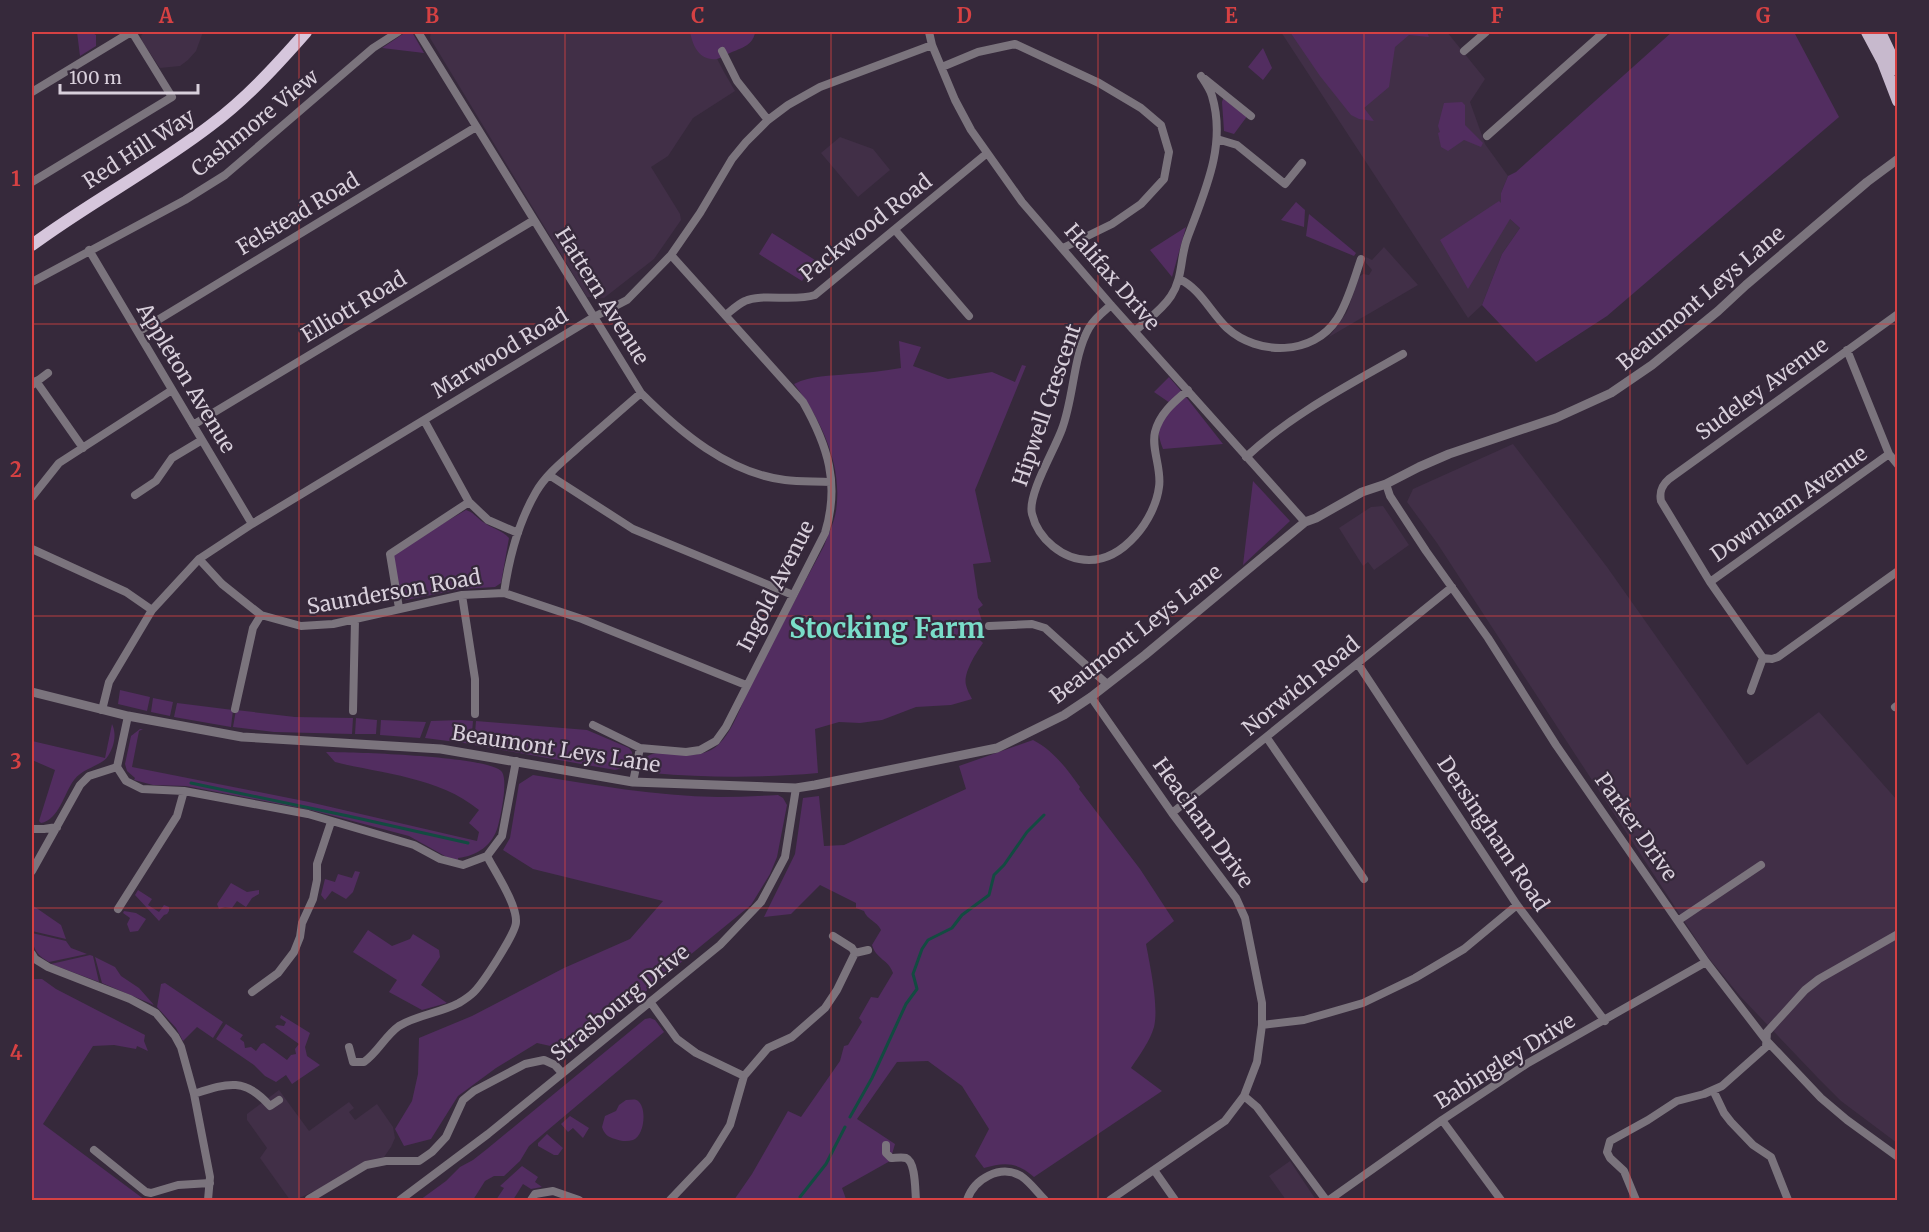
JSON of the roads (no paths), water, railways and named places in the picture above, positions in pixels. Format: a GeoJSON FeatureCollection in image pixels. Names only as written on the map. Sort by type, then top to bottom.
{"type":"FeatureCollection","features":[{"type":"Feature","properties":{"kind":"highway","name":"Red Hill Way"},"geometry":{"type":"LineString","coordinates":[[32,244],[212,125],[243,99],[306,32]]}},
{"type":"Feature","properties":{"kind":"highway","name":"Red Hill Way"},"geometry":{"type":"LineString","coordinates":[[32,235],[66,220]]}},
{"type":"Feature","properties":{"kind":"main road"},"geometry":{"type":"LineString","coordinates":[[1867,32],[1883,62],[1898,101]]}},
{"type":"Feature","properties":{"kind":"main road"},"geometry":{"type":"LineString","coordinates":[[1880,32],[1898,70]]}},
{"type":"Feature","properties":{"kind":"street"},"geometry":{"type":"LineString","coordinates":[[32,92],[131,32],[172,97],[32,182]]}},
{"type":"Feature","properties":{"kind":"street","name":"Cashmore View"},"geometry":{"type":"LineString","coordinates":[[32,282],[185,201],[225,174],[373,48],[398,32]]}},
{"type":"Feature","properties":{"kind":"street","name":"Hattern Avenue"},"geometry":{"type":"LineString","coordinates":[[418,32],[641,393],[671,423],[705,448],[747,470],[784,480],[831,482]]}},
{"type":"Feature","properties":{"kind":"street","name":"Halifax Drive"},"geometry":{"type":"LineString","coordinates":[[929,32],[932,45],[955,100],[986,154],[1022,202],[1305,522]]}},
{"type":"Feature","properties":{"kind":"street"},"geometry":{"type":"LineString","coordinates":[[1464,51],[1486,32]]}},
{"type":"Feature","properties":{"kind":"street"},"geometry":{"type":"LineString","coordinates":[[1486,136],[1604,32]]}},
{"type":"Feature","properties":{"kind":"street"},"geometry":{"type":"LineString","coordinates":[[942,67],[978,52],[1016,44],[1099,83],[1141,108],[1161,125],[1169,153],[1164,179],[1141,204],[1112,224],[1063,248]]}},
{"type":"Feature","properties":{"kind":"street","name":"Marwood Road"},"geometry":{"type":"LineString","coordinates":[[102,710],[109,682],[152,610],[199,559],[252,524],[594,317],[627,300],[670,255],[690,228],[732,159],[768,120],[788,105],[820,87],[932,45]]}},
{"type":"Feature","properties":{"kind":"street"},"geometry":{"type":"LineString","coordinates":[[722,51],[737,81],[768,120]]}},
{"type":"Feature","properties":{"kind":"street"},"geometry":{"type":"LineString","coordinates":[[1135,331],[1170,298],[1179,279],[1187,240],[1207,186],[1217,139],[1217,120],[1212,95],[1201,76],[1251,116]]}},
{"type":"Feature","properties":{"kind":"street","name":"Felstead Road"},"geometry":{"type":"LineString","coordinates":[[138,332],[476,127]]}},
{"type":"Feature","properties":{"kind":"street"},"geometry":{"type":"LineString","coordinates":[[1217,139],[1237,145],[1285,184],[1302,163]]}},
{"type":"Feature","properties":{"kind":"street","name":"Packwood Road"},"geometry":{"type":"LineString","coordinates":[[726,315],[747,300],[803,299],[815,295],[986,154]]}},
{"type":"Feature","properties":{"kind":"street","name":"Beaumont Leys Lane"},"geometry":{"type":"LineString","coordinates":[[32,692],[128,716],[242,737],[441,749],[633,782],[796,788],[997,748],[1064,715],[1091,697],[1305,522],[1362,492],[1386,484],[1449,454],[1567,414],[1611,393],[1630,381],[1718,311],[1867,182],[1898,159]]}},
{"type":"Feature","properties":{"kind":"street","name":"Elliott Road"},"geometry":{"type":"LineString","coordinates":[[193,425],[534,220]]}},
{"type":"Feature","properties":{"kind":"street"},"geometry":{"type":"LineString","coordinates":[[895,230],[969,316]]}},
{"type":"Feature","properties":{"kind":"street","name":"Appleton Avenue"},"geometry":{"type":"LineString","coordinates":[[89,250],[252,524]]}},
{"type":"Feature","properties":{"kind":"street","name":"Ingold Avenue"},"geometry":{"type":"LineString","coordinates":[[593,725],[640,748],[686,752],[700,750],[716,741],[726,727],[825,533],[831,514],[831,482],[826,450],[803,402],[670,255]]}},
{"type":"Feature","properties":{"kind":"street"},"geometry":{"type":"LineString","coordinates":[[1179,279],[1190,285],[1226,327],[1240,338],[1264,347],[1286,348],[1308,342],[1329,329],[1343,307],[1361,259]]}},
{"type":"Feature","properties":{"kind":"street","name":"Hipwell Crescent"},"geometry":{"type":"LineString","coordinates":[[1111,305],[1089,327],[1081,347],[1071,400],[1062,429],[1037,484],[1031,512],[1044,537],[1053,546],[1074,558],[1103,558],[1126,546],[1148,521],[1159,487],[1155,434],[1164,413],[1188,390]]}},
{"type":"Feature","properties":{"kind":"street","name":"Sudeley Avenue"},"geometry":{"type":"LineString","coordinates":[[1710,582],[1661,501],[1661,489],[1670,479],[1898,314]]}},
{"type":"Feature","properties":{"kind":"street"},"geometry":{"type":"LineString","coordinates":[[1847,350],[1889,454],[1898,465]]}},
{"type":"Feature","properties":{"kind":"street"},"geometry":{"type":"LineString","coordinates":[[1246,457],[1262,441],[1295,417],[1403,354]]}},
{"type":"Feature","properties":{"kind":"street"},"geometry":{"type":"LineString","coordinates":[[48,373],[34,383],[83,448]]}},
{"type":"Feature","properties":{"kind":"street"},"geometry":{"type":"LineString","coordinates":[[32,496],[59,463],[172,390]]}},
{"type":"Feature","properties":{"kind":"street"},"geometry":{"type":"LineString","coordinates":[[504,593],[508,565],[518,533],[537,491],[549,475],[641,393]]}},
{"type":"Feature","properties":{"kind":"street"},"geometry":{"type":"LineString","coordinates":[[424,420],[469,502],[488,520],[518,533]]}},
{"type":"Feature","properties":{"kind":"street"},"geometry":{"type":"LineString","coordinates":[[135,495],[156,481],[172,458],[202,440]]}},
{"type":"Feature","properties":{"kind":"street","name":"Downham Avenue"},"geometry":{"type":"LineString","coordinates":[[1710,582],[1889,454]]}},
{"type":"Feature","properties":{"kind":"street"},"geometry":{"type":"LineString","coordinates":[[549,475],[633,529],[793,595]]}},
{"type":"Feature","properties":{"kind":"street","name":"Parker Drive"},"geometry":{"type":"LineString","coordinates":[[1386,484],[1390,496],[1556,745],[1706,962],[1766,1040],[1821,1098],[1898,1157]]}},
{"type":"Feature","properties":{"kind":"street"},"geometry":{"type":"LineString","coordinates":[[399,608],[390,554],[469,502]]}},
{"type":"Feature","properties":{"kind":"street"},"geometry":{"type":"LineString","coordinates":[[32,549],[126,592],[152,610]]}},
{"type":"Feature","properties":{"kind":"street","name":"Saunderson Road"},"geometry":{"type":"LineString","coordinates":[[199,559],[222,584],[261,615],[301,626],[355,620],[462,595],[504,593],[582,619],[746,685]]}},
{"type":"Feature","properties":{"kind":"street"},"geometry":{"type":"LineString","coordinates":[[1710,582],[1761,656],[1772,659],[1898,572]]}},
{"type":"Feature","properties":{"kind":"street","name":"Norwich Road"},"geometry":{"type":"LineString","coordinates":[[1172,813],[1452,587]]}},
{"type":"Feature","properties":{"kind":"street"},"geometry":{"type":"LineString","coordinates":[[462,595],[475,679],[475,714]]}},
{"type":"Feature","properties":{"kind":"street"},"geometry":{"type":"LineString","coordinates":[[235,709],[253,628],[261,615]]}},
{"type":"Feature","properties":{"kind":"street"},"geometry":{"type":"LineString","coordinates":[[353,711],[355,620]]}},
{"type":"Feature","properties":{"kind":"street"},"geometry":{"type":"LineString","coordinates":[[990,626],[1032,624],[1045,628],[1107,684]]}},
{"type":"Feature","properties":{"kind":"street"},"geometry":{"type":"LineString","coordinates":[[1751,691],[1761,656]]}},
{"type":"Feature","properties":{"kind":"street","name":"Dersingham Road"},"geometry":{"type":"LineString","coordinates":[[1358,664],[1517,905],[1605,1021]]}},
{"type":"Feature","properties":{"kind":"street","name":"Heacham Drive"},"geometry":{"type":"LineString","coordinates":[[1091,697],[1172,813],[1236,898],[1245,918],[1263,1003],[1263,1024],[1257,1062],[1244,1096],[1226,1121],[1110,1200]]}},
{"type":"Feature","properties":{"kind":"street"},"geometry":{"type":"LineString","coordinates":[[128,716],[117,767],[126,781],[142,789],[184,791],[309,814],[414,845],[451,863],[464,865],[487,855],[502,836],[516,761]]}},
{"type":"Feature","properties":{"kind":"street"},"geometry":{"type":"LineString","coordinates":[[1267,738],[1364,879]]}},
{"type":"Feature","properties":{"kind":"street"},"geometry":{"type":"LineString","coordinates":[[633,782],[640,748]]}},
{"type":"Feature","properties":{"kind":"street"},"geometry":{"type":"LineString","coordinates":[[32,871],[46,842],[80,785],[89,776],[117,767]]}},
{"type":"Feature","properties":{"kind":"street","name":"Strasbourg Drive"},"geometry":{"type":"LineString","coordinates":[[400,1200],[488,1134],[720,945],[761,902],[785,857],[796,788]]}},
{"type":"Feature","properties":{"kind":"street"},"geometry":{"type":"LineString","coordinates":[[118,909],[177,816],[184,791]]}},
{"type":"Feature","properties":{"kind":"street"},"geometry":{"type":"LineString","coordinates":[[252,992],[278,973],[294,952],[302,923],[313,899],[317,880],[317,864],[331,822]]}},
{"type":"Feature","properties":{"kind":"street"},"geometry":{"type":"LineString","coordinates":[[32,829],[44,830],[57,827]]}},
{"type":"Feature","properties":{"kind":"street"},"geometry":{"type":"LineString","coordinates":[[349,1047],[353,1062],[364,1062],[374,1055],[400,1025],[457,1004],[473,993],[481,983],[512,935],[516,924],[514,910],[487,855]]}},
{"type":"Feature","properties":{"kind":"street"},"geometry":{"type":"LineString","coordinates":[[1679,920],[1761,865]]}},
{"type":"Feature","properties":{"kind":"street"},"geometry":{"type":"LineString","coordinates":[[1263,1024],[1304,1020],[1363,1003],[1415,978],[1464,949],[1517,905]]}},
{"type":"Feature","properties":{"kind":"street"},"geometry":{"type":"LineString","coordinates":[[1636,1200],[1624,1171],[1607,1152],[1610,1141],[1677,1101],[1713,1090],[1733,1078],[1766,1047],[1767,1032],[1805,990],[1819,979],[1898,934]]}},
{"type":"Feature","properties":{"kind":"street"},"geometry":{"type":"LineString","coordinates":[[833,936],[852,948],[855,953]]}},
{"type":"Feature","properties":{"kind":"street"},"geometry":{"type":"LineString","coordinates":[[855,953],[868,950]]}},
{"type":"Feature","properties":{"kind":"street"},"geometry":{"type":"LineString","coordinates":[[670,1200],[709,1159],[730,1125],[744,1076],[768,1048],[792,1037],[825,1008],[837,990],[855,953]]}},
{"type":"Feature","properties":{"kind":"street"},"geometry":{"type":"LineString","coordinates":[[32,954],[35,959],[48,967],[121,995],[156,1013],[175,1036],[181,1047],[194,1094],[208,1163],[210,1183],[208,1200]]}},
{"type":"Feature","properties":{"kind":"street","name":"Babingley Drive"},"geometry":{"type":"LineString","coordinates":[[1327,1200],[1528,1063],[1706,962]]}},
{"type":"Feature","properties":{"kind":"street"},"geometry":{"type":"LineString","coordinates":[[651,1003],[677,1039],[696,1053],[744,1076]]}},
{"type":"Feature","properties":{"kind":"street"},"geometry":{"type":"LineString","coordinates":[[309,1198],[366,1165],[386,1161],[419,1161],[432,1152],[446,1137],[463,1100],[474,1091],[525,1064],[544,1060],[555,1065],[562,1073]]}},
{"type":"Feature","properties":{"kind":"street"},"geometry":{"type":"LineString","coordinates":[[194,1094],[232,1083],[252,1090],[270,1106],[279,1100]]}},
{"type":"Feature","properties":{"kind":"street"},"geometry":{"type":"LineString","coordinates":[[1713,1090],[1731,1122],[1753,1145],[1771,1157],[1788,1200]]}},
{"type":"Feature","properties":{"kind":"street"},"geometry":{"type":"LineString","coordinates":[[1244,1096],[1257,1107],[1327,1200]]}},
{"type":"Feature","properties":{"kind":"street"},"geometry":{"type":"LineString","coordinates":[[1442,1120],[1500,1200]]}},
{"type":"Feature","properties":{"kind":"street"},"geometry":{"type":"LineString","coordinates":[[886,1145],[886,1153],[891,1158],[906,1158],[911,1162],[916,1200]]}},
{"type":"Feature","properties":{"kind":"street"},"geometry":{"type":"LineString","coordinates":[[94,1150],[146,1192],[185,1184],[210,1183]]}},
{"type":"Feature","properties":{"kind":"street"},"geometry":{"type":"LineString","coordinates":[[1154,1170],[1175,1200]]}},
{"type":"Feature","properties":{"kind":"street"},"geometry":{"type":"LineString","coordinates":[[967,1200],[974,1185],[985,1177],[1007,1171],[1028,1181],[1045,1200]]}},
{"type":"Feature","properties":{"kind":"street"},"geometry":{"type":"LineString","coordinates":[[531,1200],[535,1194],[553,1191],[579,1200]]}},
{"type":"Feature","properties":{"kind":"waterway"},"geometry":{"type":"LineString","coordinates":[[191,783],[468,843]]}},
{"type":"Feature","properties":{"kind":"waterway"},"geometry":{"type":"LineString","coordinates":[[850,1117],[872,1078],[906,1004],[917,989],[913,974],[922,949],[928,940],[952,928],[962,915],[989,895],[994,875],[1004,865],[1027,832],[1044,815]]}},
{"type":"Feature","properties":{"kind":"waterway"},"geometry":{"type":"LineString","coordinates":[[800,1197],[826,1164],[845,1127]]}},
{"type":"Feature","properties":{"kind":"district","name":"Stocking Farm"},"geometry":{"type":"Point","coordinates":[887,629]}}]}
